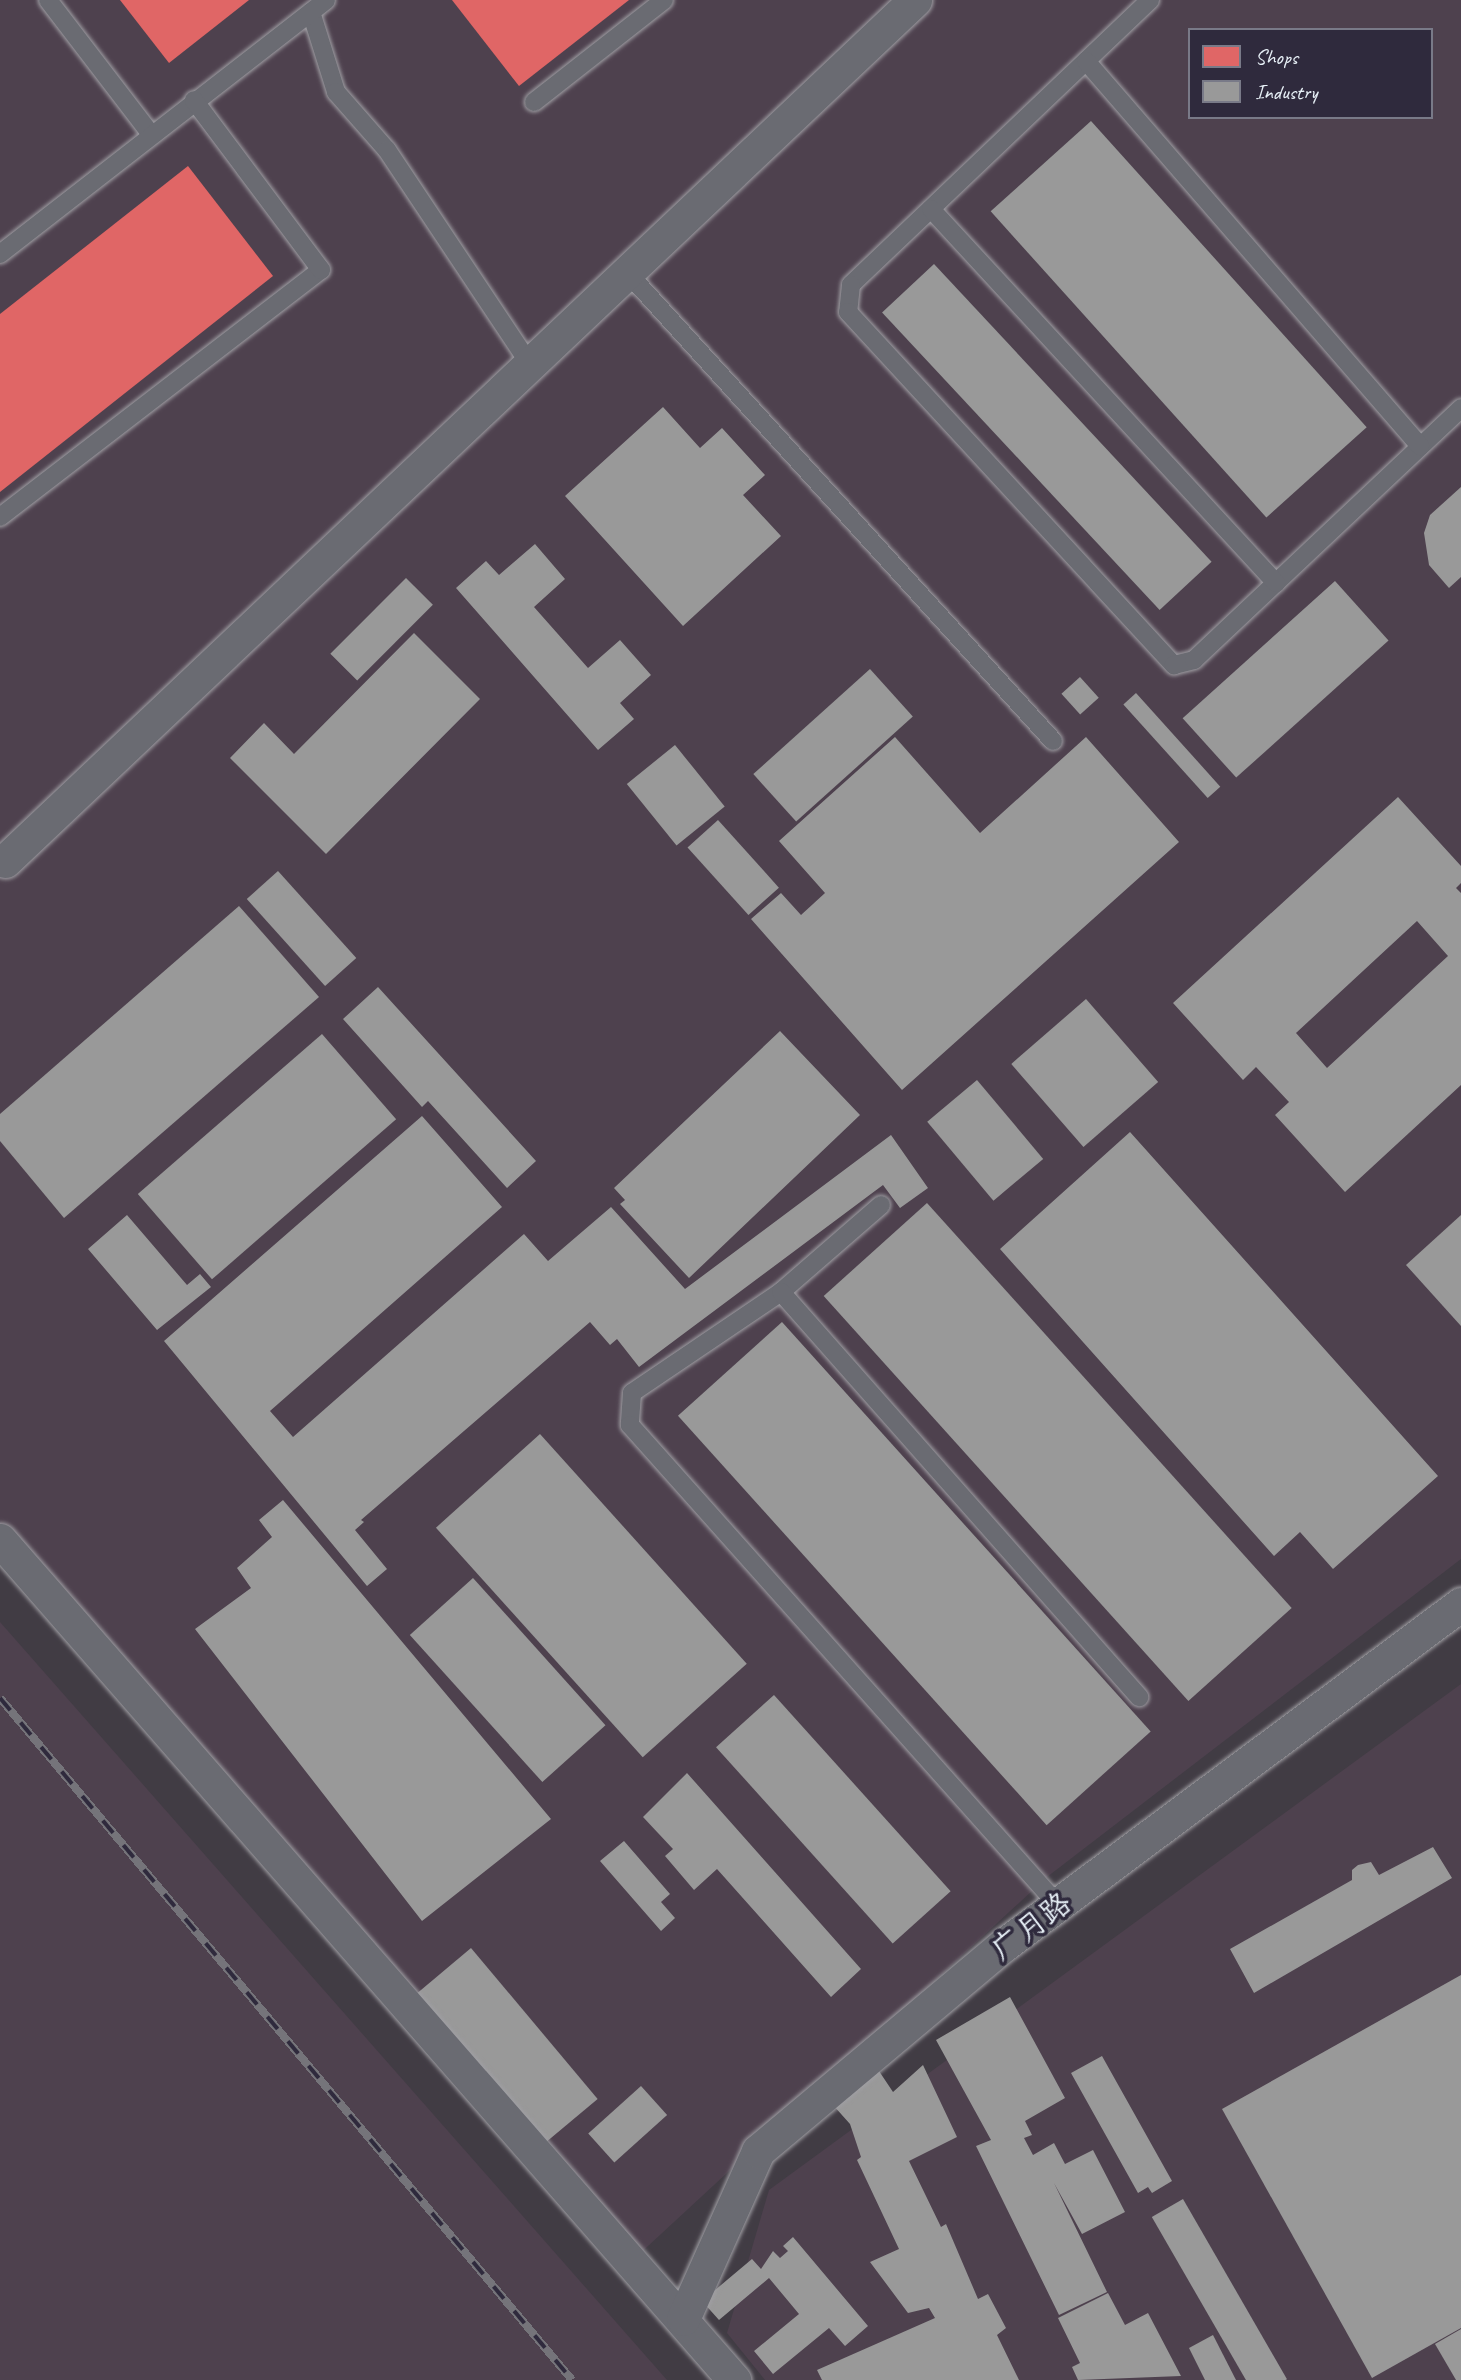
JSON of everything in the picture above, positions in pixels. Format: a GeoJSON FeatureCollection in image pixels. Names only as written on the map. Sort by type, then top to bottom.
{"type":"FeatureCollection","features":[{"type":"Feature","properties":{"kind":"street"},"geometry":{"type":"LineString","coordinates":[[5,861],[915,0]]}},
{"type":"Feature","properties":{"kind":"street"},"geometry":{"type":"LineString","coordinates":[[0,1540],[734,2380]]}},
{"type":"Feature","properties":{"kind":"street","name":"广月路"},"geometry":{"type":"LineString","coordinates":[[683,2319],[758,2151],[1058,1905],[1461,1604]]}},
{"type":"Feature","properties":{"kind":"lane"},"geometry":{"type":"LineString","coordinates":[[48,0],[150,133]]}},
{"type":"Feature","properties":{"kind":"lane"},"geometry":{"type":"LineString","coordinates":[[0,254],[150,133],[326,0]]}},
{"type":"Feature","properties":{"kind":"lane"},"geometry":{"type":"LineString","coordinates":[[534,102],[664,0]]}},
{"type":"Feature","properties":{"kind":"lane"},"geometry":{"type":"LineString","coordinates":[[1150,0],[851,285],[848,312],[1174,664],[1194,660],[1461,408]]}},
{"type":"Feature","properties":{"kind":"lane"},"geometry":{"type":"LineString","coordinates":[[311,12],[336,92],[387,150],[529,363]]}},
{"type":"Feature","properties":{"kind":"lane"},"geometry":{"type":"LineString","coordinates":[[1086,61],[1420,446]]}},
{"type":"Feature","properties":{"kind":"lane"},"geometry":{"type":"LineString","coordinates":[[0,517],[321,270],[194,100]]}},
{"type":"Feature","properties":{"kind":"lane"},"geometry":{"type":"LineString","coordinates":[[931,209],[1276,583]]}},
{"type":"Feature","properties":{"kind":"lane"},"geometry":{"type":"LineString","coordinates":[[626,271],[1053,741]]}},
{"type":"Feature","properties":{"kind":"lane"},"geometry":{"type":"LineString","coordinates":[[881,1205],[781,1292],[632,1393],[630,1425],[1058,1905]]}},
{"type":"Feature","properties":{"kind":"lane"},"geometry":{"type":"LineString","coordinates":[[781,1292],[1139,1697]]}},
{"type":"Feature","properties":{"kind":"shaded area"},"geometry":{"type":"Polygon","coordinates":[[[0,0],[1461,0],[1461,1559],[1047,1877],[634,2259],[0,1538],[0,0]]]}},
{"type":"Feature","properties":{"kind":"shaded area"},"geometry":{"type":"Polygon","coordinates":[[[0,1622],[667,2380],[0,2380],[0,1622]]]}},
{"type":"Feature","properties":{"kind":"shaded area"},"geometry":{"type":"Polygon","coordinates":[[[1461,1684],[1461,2380],[765,2380],[727,2333],[769,2190],[1461,1684]]]}},
{"type":"Feature","properties":{"kind":"building: Shops"},"geometry":{"type":"Polygon","coordinates":[[[120,0],[249,0],[169,63],[120,0]]]}},
{"type":"Feature","properties":{"kind":"building: Shops"},"geometry":{"type":"Polygon","coordinates":[[[452,0],[629,0],[519,86],[452,0]]]}},
{"type":"Feature","properties":{"kind":"building: Shops"},"geometry":{"type":"Polygon","coordinates":[[[188,166],[273,276],[0,492],[0,314],[188,166]]]}},
{"type":"Feature","properties":{"kind":"building: Industry"},"geometry":{"type":"Polygon","coordinates":[[[1091,121],[1367,427],[1266,518],[991,211],[1091,121]]]}},
{"type":"Feature","properties":{"kind":"building: Industry"},"geometry":{"type":"Polygon","coordinates":[[[934,264],[1212,562],[1160,610],[882,312],[934,264]]]}},
{"type":"Feature","properties":{"kind":"building: Industry"},"geometry":{"type":"Polygon","coordinates":[[[663,407],[700,448],[722,428],[765,475],[743,495],[781,536],[683,626],[565,496],[663,407]]]}},
{"type":"Feature","properties":{"kind":"building: Industry"},"geometry":{"type":"Polygon","coordinates":[[[1461,487],[1461,577],[1449,588],[1429,565],[1424,533],[1430,515],[1461,487]]]}},
{"type":"Feature","properties":{"kind":"building: Industry"},"geometry":{"type":"Polygon","coordinates":[[[535,544],[565,579],[534,607],[588,668],[620,640],[651,675],[620,703],[634,719],[598,750],[456,588],[486,561],[499,575],[535,544]]]}},
{"type":"Feature","properties":{"kind":"building: Industry"},"geometry":{"type":"Polygon","coordinates":[[[406,578],[433,605],[357,681],[330,654],[406,578]]]}},
{"type":"Feature","properties":{"kind":"building: Industry"},"geometry":{"type":"Polygon","coordinates":[[[1335,581],[1389,640],[1236,778],[1183,718],[1335,581]]]}},
{"type":"Feature","properties":{"kind":"building: Industry"},"geometry":{"type":"Polygon","coordinates":[[[414,633],[480,699],[326,854],[230,758],[264,723],[294,754],[414,633]]]}},
{"type":"Feature","properties":{"kind":"building: Industry"},"geometry":{"type":"Polygon","coordinates":[[[870,669],[913,717],[796,822],[753,774],[870,669]]]}},
{"type":"Feature","properties":{"kind":"building: Industry"},"geometry":{"type":"Polygon","coordinates":[[[1080,677],[1099,698],[1080,715],[1061,694],[1080,677]]]}},
{"type":"Feature","properties":{"kind":"building: Industry"},"geometry":{"type":"Polygon","coordinates":[[[1136,693],[1220,787],[1208,798],[1123,704],[1136,693]]]}},
{"type":"Feature","properties":{"kind":"building: Industry"},"geometry":{"type":"Polygon","coordinates":[[[895,737],[980,833],[1086,737],[1179,842],[902,1090],[751,919],[781,893],[801,915],[825,893],[779,841],[895,737]]]}},
{"type":"Feature","properties":{"kind":"building: Industry"},"geometry":{"type":"Polygon","coordinates":[[[675,745],[725,806],[677,845],[627,784],[675,745]]]}},
{"type":"Feature","properties":{"kind":"building: Industry"},"geometry":{"type":"Polygon","coordinates":[[[1398,797],[1461,866],[1461,883],[1456,888],[1461,893],[1461,1085],[1345,1192],[1275,1115],[1289,1102],[1256,1067],[1243,1080],[1173,1003],[1398,797]],[[1417,921],[1296,1033],[1327,1068],[1448,956],[1417,921]]]}},
{"type":"Feature","properties":{"kind":"building: Industry"},"geometry":{"type":"Polygon","coordinates":[[[718,820],[779,888],[748,915],[688,847],[718,820]]]}},
{"type":"Feature","properties":{"kind":"building: Industry"},"geometry":{"type":"Polygon","coordinates":[[[278,871],[356,958],[325,986],[247,899],[278,871]]]}},
{"type":"Feature","properties":{"kind":"building: Industry"},"geometry":{"type":"Polygon","coordinates":[[[239,906],[319,997],[64,1218],[0,1141],[0,1114],[239,906]]]}},
{"type":"Feature","properties":{"kind":"building: Industry"},"geometry":{"type":"Polygon","coordinates":[[[378,987],[536,1161],[507,1188],[428,1101],[422,1107],[343,1019],[378,987]]]}},
{"type":"Feature","properties":{"kind":"building: Industry"},"geometry":{"type":"Polygon","coordinates":[[[1086,999],[1158,1082],[1083,1147],[1011,1064],[1086,999]]]}},
{"type":"Feature","properties":{"kind":"building: Industry"},"geometry":{"type":"Polygon","coordinates":[[[780,1031],[860,1115],[689,1278],[620,1204],[625,1200],[614,1188],[780,1031]]]}},
{"type":"Feature","properties":{"kind":"building: Industry"},"geometry":{"type":"Polygon","coordinates":[[[322,1034],[396,1119],[212,1279],[138,1194],[322,1034]]]}},
{"type":"Feature","properties":{"kind":"building: Industry"},"geometry":{"type":"Polygon","coordinates":[[[977,1080],[1043,1159],[993,1201],[927,1122],[977,1080]]]}},
{"type":"Feature","properties":{"kind":"building: Industry"},"geometry":{"type":"Polygon","coordinates":[[[422,1116],[502,1207],[270,1411],[293,1437],[524,1234],[548,1261],[611,1207],[685,1289],[891,1135],[928,1188],[900,1208],[883,1185],[639,1367],[617,1339],[610,1345],[590,1322],[361,1520],[364,1522],[355,1530],[387,1569],[367,1586],[164,1341],[422,1116]]]}},
{"type":"Feature","properties":{"kind":"building: Industry"},"geometry":{"type":"Polygon","coordinates":[[[1130,1132],[1438,1476],[1333,1569],[1300,1532],[1274,1556],[1000,1249],[1130,1132]]]}},
{"type":"Feature","properties":{"kind":"building: Industry"},"geometry":{"type":"Polygon","coordinates":[[[927,1203],[1292,1608],[1188,1701],[824,1296],[927,1203]]]}},
{"type":"Feature","properties":{"kind":"building: Industry"},"geometry":{"type":"Polygon","coordinates":[[[127,1215],[187,1285],[200,1274],[211,1287],[157,1330],[88,1249],[127,1215]]]}},
{"type":"Feature","properties":{"kind":"building: Industry"},"geometry":{"type":"Polygon","coordinates":[[[1461,1215],[1461,1326],[1406,1265],[1461,1215]]]}},
{"type":"Feature","properties":{"kind":"building: Industry"},"geometry":{"type":"Polygon","coordinates":[[[782,1322],[1151,1731],[1047,1825],[678,1416],[782,1322]]]}},
{"type":"Feature","properties":{"kind":"building: Industry"},"geometry":{"type":"Polygon","coordinates":[[[540,1434],[747,1664],[643,1757],[436,1528],[540,1434]]]}},
{"type":"Feature","properties":{"kind":"building: Industry"},"geometry":{"type":"Polygon","coordinates":[[[283,1500],[551,1819],[422,1921],[195,1629],[251,1588],[237,1568],[272,1537],[259,1520],[283,1500]]]}},
{"type":"Feature","properties":{"kind":"building: Industry"},"geometry":{"type":"Polygon","coordinates":[[[473,1578],[605,1725],[542,1782],[410,1635],[473,1578]]]}},
{"type":"Feature","properties":{"kind":"building: Industry"},"geometry":{"type":"Polygon","coordinates":[[[774,1695],[951,1891],[893,1943],[716,1747],[774,1695]]]}},
{"type":"Feature","properties":{"kind":"building: Industry"},"geometry":{"type":"Polygon","coordinates":[[[687,1773],[861,1969],[831,1997],[717,1869],[694,1890],[665,1856],[673,1849],[643,1817],[687,1773]]]}},
{"type":"Feature","properties":{"kind":"building: Industry"},"geometry":{"type":"Polygon","coordinates":[[[624,1841],[670,1894],[661,1902],[675,1918],[661,1931],[600,1861],[624,1841]]]}},
{"type":"Feature","properties":{"kind":"building: Industry"},"geometry":{"type":"Polygon","coordinates":[[[1433,1847],[1452,1878],[1254,1993],[1230,1949],[1352,1880],[1352,1870],[1358,1865],[1371,1862],[1379,1875],[1433,1847]]]}},
{"type":"Feature","properties":{"kind":"building: Industry"},"geometry":{"type":"Polygon","coordinates":[[[471,1948],[598,2099],[536,2150],[410,1999],[471,1948]]]}},
{"type":"Feature","properties":{"kind":"building: Industry"},"geometry":{"type":"Polygon","coordinates":[[[1461,1975],[1461,2328],[1372,2378],[1222,2109],[1461,1975]]]}},
{"type":"Feature","properties":{"kind":"building: Industry"},"geometry":{"type":"Polygon","coordinates":[[[1010,1997],[1065,2098],[1025,2121],[1032,2135],[1024,2138],[1033,2155],[1054,2143],[1065,2164],[1093,2150],[1125,2212],[1082,2234],[1054,2183],[1107,2292],[1059,2315],[976,2146],[991,2140],[936,2040],[1010,1997]]]}},
{"type":"Feature","properties":{"kind":"building: Industry"},"geometry":{"type":"Polygon","coordinates":[[[1102,2056],[1172,2181],[1152,2193],[1148,2187],[1138,2193],[1071,2073],[1102,2056]]]}},
{"type":"Feature","properties":{"kind":"building: Industry"},"geometry":{"type":"Polygon","coordinates":[[[923,2065],[957,2137],[909,2161],[941,2227],[946,2224],[978,2299],[988,2294],[1006,2328],[997,2335],[1019,2380],[822,2380],[817,2370],[935,2318],[929,2308],[908,2313],[870,2262],[899,2249],[857,2160],[861,2157],[850,2124],[833,2105],[879,2071],[893,2092],[923,2065]]]}},
{"type":"Feature","properties":{"kind":"building: Industry"},"geometry":{"type":"Polygon","coordinates":[[[641,2086],[667,2115],[614,2162],[588,2134],[641,2086]]]}},
{"type":"Feature","properties":{"kind":"building: Industry"},"geometry":{"type":"Polygon","coordinates":[[[1183,2199],[1287,2379],[1246,2380],[1152,2217],[1183,2199]]]}},
{"type":"Feature","properties":{"kind":"building: Industry"},"geometry":{"type":"Polygon","coordinates":[[[793,2237],[868,2326],[845,2346],[829,2328],[773,2374],[754,2351],[799,2314],[769,2278],[719,2320],[702,2301],[752,2259],[761,2269],[773,2251],[780,2258],[788,2251],[783,2246],[793,2237]]]}},
{"type":"Feature","properties":{"kind":"building: Industry"},"geometry":{"type":"Polygon","coordinates":[[[1108,2293],[1125,2325],[1148,2313],[1181,2376],[1078,2380],[1072,2367],[1080,2363],[1058,2318],[1108,2293]]]}},
{"type":"Feature","properties":{"kind":"building: Industry"},"geometry":{"type":"Polygon","coordinates":[[[1461,2329],[1461,2380],[1456,2380],[1435,2344],[1461,2329]]]}},
{"type":"Feature","properties":{"kind":"building: Industry"},"geometry":{"type":"Polygon","coordinates":[[[1213,2335],[1236,2380],[1205,2380],[1189,2348],[1213,2335]]]}},
{"type":"Feature","properties":{"kind":"railway"},"geometry":{"type":"LineString","coordinates":[[0,1698],[572,2380]]}}]}
